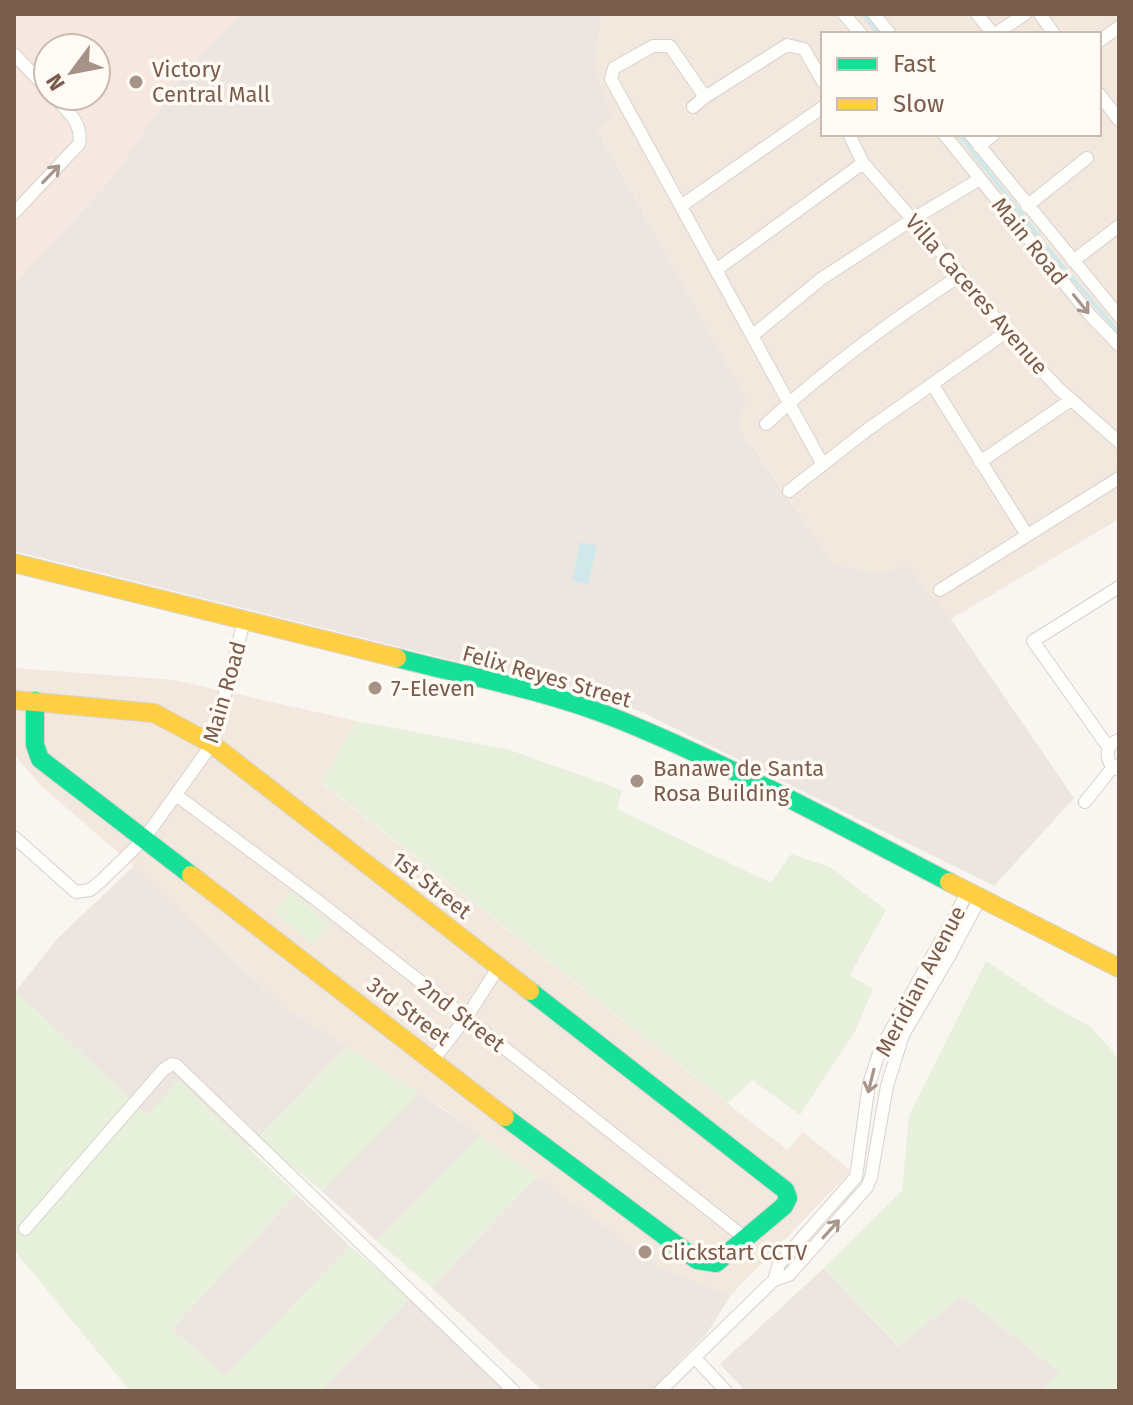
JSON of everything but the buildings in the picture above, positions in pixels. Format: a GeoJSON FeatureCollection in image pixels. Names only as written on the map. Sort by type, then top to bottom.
{"type":"FeatureCollection","features":[{"type":"Feature","properties":{"kind":"street"},"geometry":{"type":"LineString","coordinates":[[844,14],[859,32]]}},
{"type":"Feature","properties":{"kind":"street"},"geometry":{"type":"LineString","coordinates":[[874,14],[888,32]]}},
{"type":"Feature","properties":{"kind":"street"},"geometry":{"type":"LineString","coordinates":[[977,14],[992,32]]}},
{"type":"Feature","properties":{"kind":"street"},"geometry":{"type":"LineString","coordinates":[[997,32],[1025,14]]}},
{"type":"Feature","properties":{"kind":"street"},"geometry":{"type":"LineString","coordinates":[[1040,14],[1053,32]]}},
{"type":"Feature","properties":{"kind":"street"},"geometry":{"type":"LineString","coordinates":[[1101,40],[1119,27]]}},
{"type":"Feature","properties":{"kind":"street"},"geometry":{"type":"LineString","coordinates":[[693,107],[787,45],[804,49],[821,79]]}},
{"type":"Feature","properties":{"kind":"street"},"geometry":{"type":"LineString","coordinates":[[705,97],[670,46],[653,46],[614,68],[611,79],[823,465]]}},
{"type":"Feature","properties":{"kind":"street"},"geometry":{"type":"LineString","coordinates":[[14,54],[32,73]]}},
{"type":"Feature","properties":{"kind":"street"},"geometry":{"type":"LineString","coordinates":[[1101,96],[1117,113]]}},
{"type":"Feature","properties":{"kind":"street"},"geometry":{"type":"LineString","coordinates":[[681,206],[821,108]]}},
{"type":"Feature","properties":{"kind":"street"},"geometry":{"type":"LineString","coordinates":[[14,213],[79,144],[81,132],[68,112]]}},
{"type":"Feature","properties":{"kind":"street","name":"Villa Caceres Avenue"},"geometry":{"type":"LineString","coordinates":[[850,136],[863,163],[961,275],[1006,332],[1071,400],[1119,442]]}},
{"type":"Feature","properties":{"kind":"street","name":"Main Road"},"geometry":{"type":"LineString","coordinates":[[946,136],[1090,315],[1119,345]]}},
{"type":"Feature","properties":{"kind":"street","name":"Main Road"},"geometry":{"type":"LineString","coordinates":[[972,136],[1119,316]]}},
{"type":"Feature","properties":{"kind":"street"},"geometry":{"type":"LineString","coordinates":[[979,146],[992,136]]}},
{"type":"Feature","properties":{"kind":"street"},"geometry":{"type":"LineString","coordinates":[[1027,206],[1087,158]]}},
{"type":"Feature","properties":{"kind":"street"},"geometry":{"type":"LineString","coordinates":[[716,270],[863,163]]}},
{"type":"Feature","properties":{"kind":"street"},"geometry":{"type":"LineString","coordinates":[[752,336],[821,279],[980,179]]}},
{"type":"Feature","properties":{"kind":"street"},"geometry":{"type":"LineString","coordinates":[[1073,261],[1119,226]]}},
{"type":"Feature","properties":{"kind":"street"},"geometry":{"type":"LineString","coordinates":[[766,424],[843,357],[961,275]]}},
{"type":"Feature","properties":{"kind":"street"},"geometry":{"type":"LineString","coordinates":[[789,491],[867,430],[1006,332]]}},
{"type":"Feature","properties":{"kind":"street"},"geometry":{"type":"LineString","coordinates":[[932,384],[1027,535]]}},
{"type":"Feature","properties":{"kind":"street"},"geometry":{"type":"LineString","coordinates":[[980,462],[1071,400]]}},
{"type":"Feature","properties":{"kind":"street"},"geometry":{"type":"LineString","coordinates":[[940,590],[1119,478]]}},
{"type":"Feature","properties":{"kind":"street","name":"Felix Reyes Street"},"geometry":{"type":"LineString","coordinates":[[14,563],[552,697],[619,719],[722,766],[1119,968]]}},
{"type":"Feature","properties":{"kind":"street"},"geometry":{"type":"LineString","coordinates":[[1085,802],[1116,768],[1108,758],[1114,744],[1033,641],[1119,587]]}},
{"type":"Feature","properties":{"kind":"street","name":"Main Road"},"geometry":{"type":"LineString","coordinates":[[14,837],[76,892],[83,892],[101,881],[144,839],[212,744],[244,621]]}},
{"type":"Feature","properties":{"kind":"street","name":"1st Street"},"geometry":{"type":"LineString","coordinates":[[14,700],[154,713],[212,744],[785,1190]]}},
{"type":"Feature","properties":{"kind":"street","name":"3rd Street"},"geometry":{"type":"LineString","coordinates":[[35,701],[35,745],[40,759],[582,1176],[697,1260],[716,1263],[784,1206],[788,1198],[785,1190]]}},
{"type":"Feature","properties":{"kind":"street","name":"2nd Street"},"geometry":{"type":"LineString","coordinates":[[176,795],[318,901],[745,1238]]}},
{"type":"Feature","properties":{"kind":"street","name":"Meridian Avenue"},"geometry":{"type":"LineString","coordinates":[[660,1391],[774,1280],[779,1264],[856,1177],[869,1084],[880,1050],[975,893]]}},
{"type":"Feature","properties":{"kind":"street"},"geometry":{"type":"LineString","coordinates":[[433,1060],[466,1018],[498,968]]}},
{"type":"Feature","properties":{"kind":"street"},"geometry":{"type":"LineString","coordinates":[[25,1229],[163,1070],[176,1065],[514,1391]]}},
{"type":"Feature","properties":{"kind":"street"},"geometry":{"type":"LineString","coordinates":[[695,1358],[726,1391]]}},
{"type":"Feature","properties":{"kind":"shaded area"},"geometry":{"type":"Polygon","coordinates":[[[14,14],[243,14],[186,69],[116,174],[14,285],[14,14]]]}},
{"type":"Feature","properties":{"kind":"shaded area"},"geometry":{"type":"Polygon","coordinates":[[[243,14],[601,14],[595,65],[611,118],[598,130],[746,398],[739,427],[834,565],[880,573],[906,565],[951,619],[1074,798],[994,886],[640,711],[568,689],[14,551],[14,285],[116,174],[186,69],[243,14]]]}},
{"type":"Feature","properties":{"kind":"shaded area"},"geometry":{"type":"Polygon","coordinates":[[[601,14],[1119,14],[1119,519],[951,619],[906,565],[880,573],[834,565],[739,426],[746,398],[598,129],[595,65],[601,14]]]}},
{"type":"Feature","properties":{"kind":"shaded area"},"geometry":{"type":"Polygon","coordinates":[[[14,668],[174,680],[357,721],[321,783],[787,1150],[803,1132],[851,1171],[730,1296],[660,1268],[443,1108],[282,1006],[134,866],[40,785],[14,754],[14,668]]]}},
{"type":"Feature","properties":{"kind":"shaded area"},"geometry":{"type":"Polygon","coordinates":[[[134,866],[282,1006],[347,1047],[248,1148],[179,1081],[147,1116],[16,991],[57,939],[134,866]]]}},
{"type":"Feature","properties":{"kind":"shaded area"},"geometry":{"type":"Polygon","coordinates":[[[420,1093],[480,1135],[377,1241],[322,1191],[420,1093]]]}},
{"type":"Feature","properties":{"kind":"shaded area"},"geometry":{"type":"Polygon","coordinates":[[[537,1177],[659,1267],[730,1296],[708,1332],[651,1391],[543,1391],[431,1287],[537,1177]]]}},
{"type":"Feature","properties":{"kind":"shaded area"},"geometry":{"type":"Polygon","coordinates":[[[296,1194],[350,1246],[225,1376],[172,1329],[296,1194]]]}},
{"type":"Feature","properties":{"kind":"shaded area"},"geometry":{"type":"Polygon","coordinates":[[[824,1268],[898,1346],[962,1296],[1060,1372],[1041,1391],[745,1391],[720,1364],[824,1268]]]}},
{"type":"Feature","properties":{"kind":"shaded area"},"geometry":{"type":"Polygon","coordinates":[[[410,1298],[509,1391],[321,1391],[410,1298]]]}},
{"type":"Feature","properties":{"kind":"green space"},"geometry":{"type":"Polygon","coordinates":[[[357,721],[510,750],[622,790],[617,809],[771,883],[791,854],[830,867],[886,910],[850,975],[873,989],[855,1031],[800,1115],[752,1080],[728,1103],[321,782],[357,721]]]}},
{"type":"Feature","properties":{"kind":"green space"},"geometry":{"type":"Polygon","coordinates":[[[291,891],[330,924],[313,945],[274,912],[291,891]]]}},
{"type":"Feature","properties":{"kind":"green space"},"geometry":{"type":"Polygon","coordinates":[[[986,961],[1092,1028],[1119,1059],[1119,1391],[1041,1391],[1060,1372],[962,1296],[899,1346],[824,1268],[902,1191],[909,1116],[986,961]]]}},
{"type":"Feature","properties":{"kind":"green space"},"geometry":{"type":"Polygon","coordinates":[[[16,991],[147,1115],[179,1080],[296,1194],[172,1329],[225,1376],[350,1246],[410,1298],[321,1391],[130,1391],[14,1250],[16,991]]]}},
{"type":"Feature","properties":{"kind":"green space"},"geometry":{"type":"Polygon","coordinates":[[[347,1047],[420,1093],[322,1191],[258,1138],[347,1047]]]}},
{"type":"Feature","properties":{"kind":"green space"},"geometry":{"type":"Polygon","coordinates":[[[480,1135],[537,1177],[431,1287],[377,1241],[480,1135]]]}},
{"type":"Feature","properties":{"kind":"water"},"geometry":{"type":"Polygon","coordinates":[[[580,542],[597,546],[588,584],[572,581],[580,542]]]}},
{"type":"Feature","properties":{"kind":"waterway"},"geometry":{"type":"LineString","coordinates":[[863,14],[877,32]]}},
{"type":"Feature","properties":{"kind":"waterway"},"geometry":{"type":"LineString","coordinates":[[961,136],[1053,255],[1119,333]]}},
{"type":"Feature","properties":{"kind":"traffic: fast"},"geometry":{"type":"LineString","coordinates":[[397,658],[538,693],[620,720],[745,777],[949,882]]}},
{"type":"Feature","properties":{"kind":"traffic: fast"},"geometry":{"type":"LineString","coordinates":[[35,701],[35,745],[40,759],[191,875]]}},
{"type":"Feature","properties":{"kind":"traffic: fast"},"geometry":{"type":"LineString","coordinates":[[505,1117],[697,1260],[716,1263],[784,1206],[788,1198],[785,1190],[530,991]]}},
{"type":"Feature","properties":{"kind":"traffic: slow"},"geometry":{"type":"LineString","coordinates":[[14,563],[397,658]]}},
{"type":"Feature","properties":{"kind":"traffic: slow"},"geometry":{"type":"LineString","coordinates":[[14,700],[154,713],[212,744],[530,991]]}},
{"type":"Feature","properties":{"kind":"traffic: slow"},"geometry":{"type":"LineString","coordinates":[[191,875],[505,1117]]}},
{"type":"Feature","properties":{"kind":"traffic: slow"},"geometry":{"type":"LineString","coordinates":[[949,882],[1119,968]]}},
{"type":"Feature","properties":{"kind":"place","name":"Victory Central Mall"},"geometry":{"type":"Point","coordinates":[136,82]}},
{"type":"Feature","properties":{"kind":"place","name":"7-Eleven"},"geometry":{"type":"Point","coordinates":[375,688]}},
{"type":"Feature","properties":{"kind":"place","name":"Banawe de Santa Rosa Building"},"geometry":{"type":"Point","coordinates":[637,781]}},
{"type":"Feature","properties":{"kind":"place","name":"Clickstart CCTV"},"geometry":{"type":"Point","coordinates":[645,1252]}}]}
